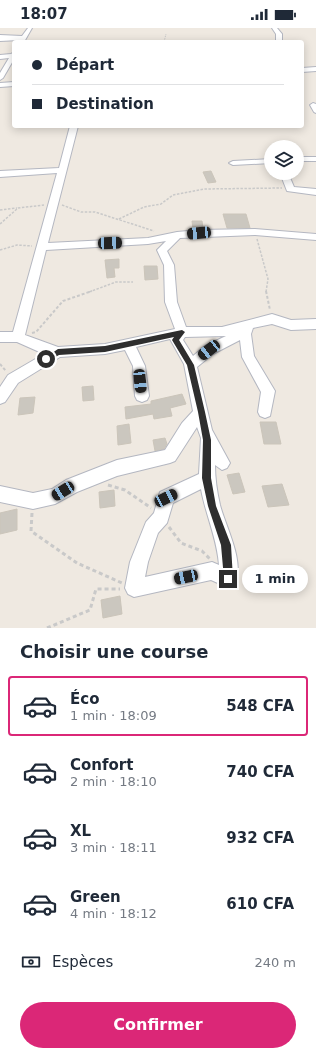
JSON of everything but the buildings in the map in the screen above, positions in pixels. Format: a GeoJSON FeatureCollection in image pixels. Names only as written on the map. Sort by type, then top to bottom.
{"type":"FeatureCollection","features":[{"type":"Feature","properties":{"kind":"street"},"geometry":{"type":"LineString","coordinates":[[0,38],[22,40],[30,28]]}},
{"type":"Feature","properties":{"kind":"street"},"geometry":{"type":"LineString","coordinates":[[274,28],[279,34],[279,40]]}},
{"type":"Feature","properties":{"kind":"street"},"geometry":{"type":"LineString","coordinates":[[0,57],[12,55]]}},
{"type":"Feature","properties":{"kind":"street"},"geometry":{"type":"LineString","coordinates":[[0,79],[12,63]]}},
{"type":"Feature","properties":{"kind":"street"},"geometry":{"type":"LineString","coordinates":[[304,70],[316,69]]}},
{"type":"Feature","properties":{"kind":"street"},"geometry":{"type":"LineString","coordinates":[[0,85],[12,84]]}},
{"type":"Feature","properties":{"kind":"street"},"geometry":{"type":"LineString","coordinates":[[18,337],[73,128]]}},
{"type":"Feature","properties":{"kind":"street"},"geometry":{"type":"LineString","coordinates":[[304,159],[316,159]]}},
{"type":"Feature","properties":{"kind":"street"},"geometry":{"type":"LineString","coordinates":[[233,163],[264,161]]}},
{"type":"Feature","properties":{"kind":"street"},"geometry":{"type":"LineString","coordinates":[[0,174],[62,170]]}},
{"type":"Feature","properties":{"kind":"street"},"geometry":{"type":"LineString","coordinates":[[286,180],[289,187],[293,189],[316,192]]}},
{"type":"Feature","properties":{"kind":"street"},"geometry":{"type":"LineString","coordinates":[[41,247],[148,242],[177,235],[255,232],[316,237]]}},
{"type":"Feature","properties":{"kind":"street"},"geometry":{"type":"LineString","coordinates":[[177,235],[162,250],[169,265],[171,302],[182,332]]}},
{"type":"Feature","properties":{"kind":"street"},"geometry":{"type":"LineString","coordinates":[[0,337],[18,337],[48,350],[58,352],[105,349],[182,332],[222,332],[272,319],[291,325],[316,324]]}},
{"type":"Feature","properties":{"kind":"street"},"geometry":{"type":"LineString","coordinates":[[191,365],[209,350],[260,323]]}},
{"type":"Feature","properties":{"kind":"street"},"geometry":{"type":"LineString","coordinates":[[182,332],[176,340],[191,365],[202,412],[207,440],[207,478],[212,506],[226,545],[228,579],[212,571],[134,588],[139,562],[152,528],[161,517],[166,498],[207,478]]}},
{"type":"Feature","properties":{"kind":"street"},"geometry":{"type":"LineString","coordinates":[[244,332],[248,357],[268,391],[265,412]]}},
{"type":"Feature","properties":{"kind":"street"},"geometry":{"type":"LineString","coordinates":[[128,344],[139,366],[142,396]]}},
{"type":"Feature","properties":{"kind":"street"},"geometry":{"type":"LineString","coordinates":[[0,398],[14,379],[58,352]]}},
{"type":"Feature","properties":{"kind":"street"},"geometry":{"type":"LineString","coordinates":[[0,494],[33,501],[55,496],[72,486],[117,468],[170,456],[187,428],[202,412]]}},
{"type":"Feature","properties":{"kind":"street"},"geometry":{"type":"LineString","coordinates":[[207,440],[213,452],[222,463]]}},
{"type":"Feature","properties":{"kind":"path"},"geometry":{"type":"LineString","coordinates":[[164,40],[166,34]]}},
{"type":"Feature","properties":{"kind":"path"},"geometry":{"type":"LineString","coordinates":[[118,220],[144,207],[161,204],[173,195],[204,189],[268,189],[289,187]]}},
{"type":"Feature","properties":{"kind":"path"},"geometry":{"type":"LineString","coordinates":[[0,210],[53,204],[64,205],[81,212],[95,212],[154,231]]}},
{"type":"Feature","properties":{"kind":"path"},"geometry":{"type":"LineString","coordinates":[[0,224],[18,208]]}},
{"type":"Feature","properties":{"kind":"path"},"geometry":{"type":"LineString","coordinates":[[255,232],[268,279],[266,292],[272,319]]}},
{"type":"Feature","properties":{"kind":"path"},"geometry":{"type":"LineString","coordinates":[[0,250],[17,245],[41,247]]}},
{"type":"Feature","properties":{"kind":"path"},"geometry":{"type":"LineString","coordinates":[[18,337],[36,332],[63,301],[116,282],[133,282]]}},
{"type":"Feature","properties":{"kind":"path"},"geometry":{"type":"LineString","coordinates":[[33,501],[30,530],[78,563],[134,588]]}},
{"type":"Feature","properties":{"kind":"path"},"geometry":{"type":"LineString","coordinates":[[48,628],[90,610],[96,589],[134,588]]}},
{"type":"Feature","properties":{"kind":"route"},"geometry":{"type":"LineString","coordinates":[[46,359],[58,352],[105,349],[182,332],[176,340],[181,351],[191,365],[202,412],[207,440],[207,478],[212,506],[226,545],[228,579]]}}]}
